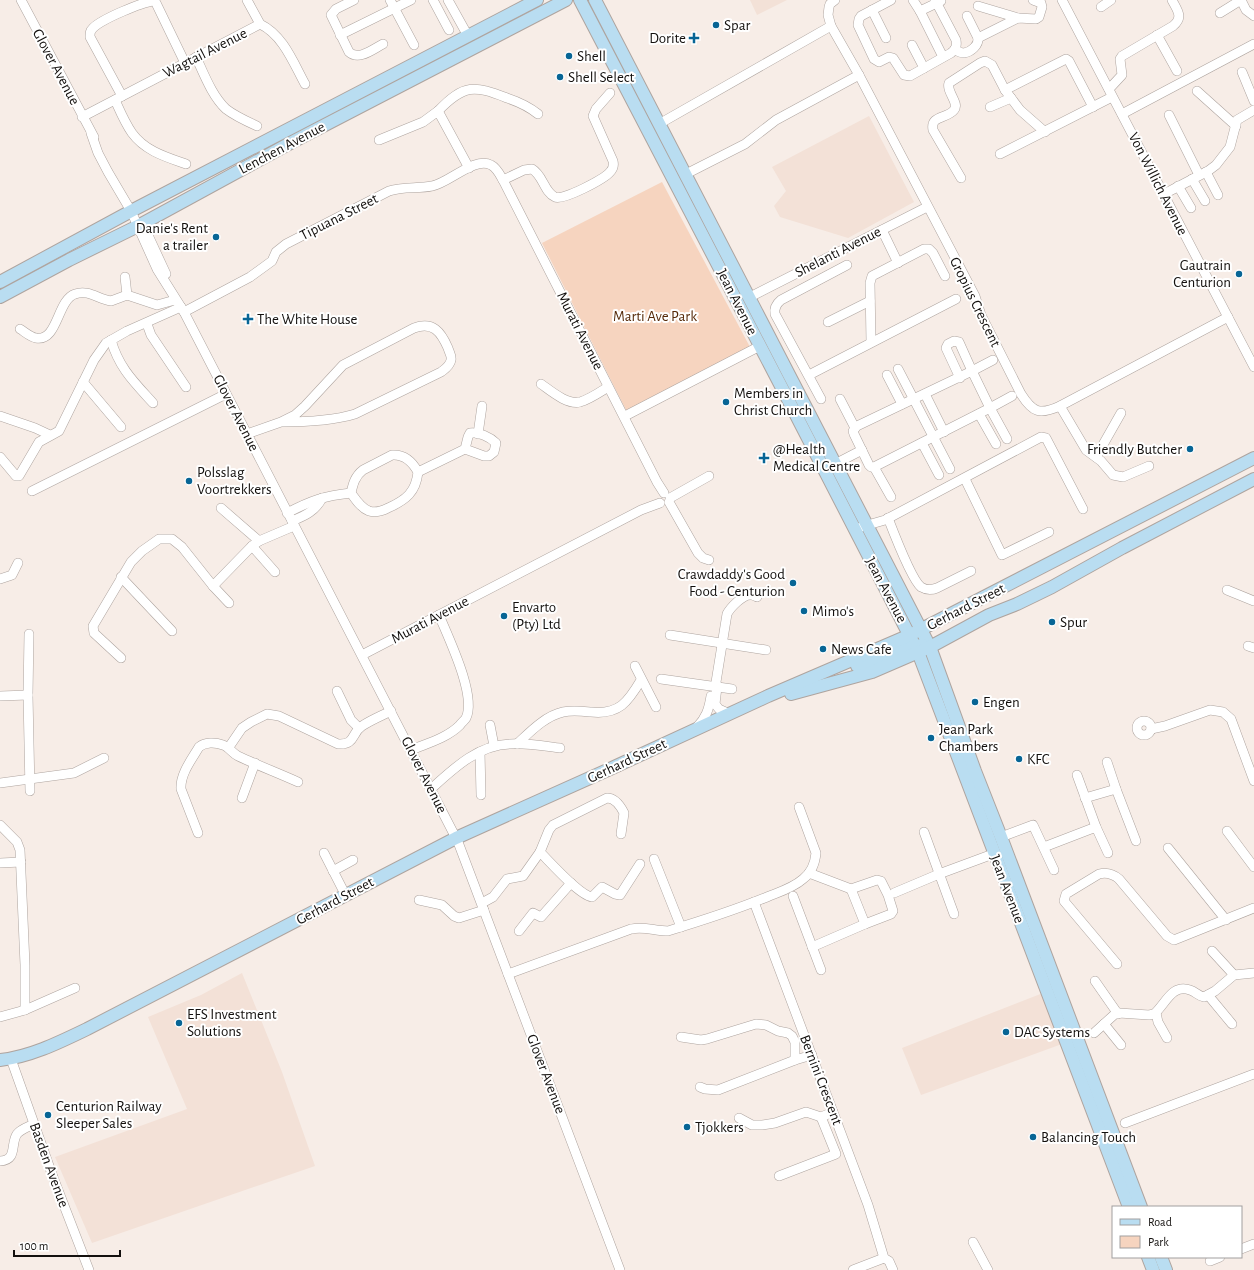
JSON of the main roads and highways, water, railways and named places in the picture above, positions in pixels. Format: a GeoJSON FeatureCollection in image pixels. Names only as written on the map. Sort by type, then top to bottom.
{"type":"FeatureCollection","features":[{"type":"Feature","properties":{"kind":"main road","name":"Lenchen Avenue"},"geometry":{"type":"LineString","coordinates":[[1,280],[538,0]]}},
{"type":"Feature","properties":{"kind":"main road","name":"Lenchen Avenue"},"geometry":{"type":"LineString","coordinates":[[4,295],[69,260],[140,225],[300,138],[566,0]]}},
{"type":"Feature","properties":{"kind":"main road","name":"Jean Avenue"},"geometry":{"type":"LineString","coordinates":[[580,0],[914,644],[1129,1206]]}},
{"type":"Feature","properties":{"kind":"main road","name":"Jean Avenue"},"geometry":{"type":"LineString","coordinates":[[595,0],[930,647],[1141,1206]]}},
{"type":"Feature","properties":{"kind":"main road"},"geometry":{"type":"LineString","coordinates":[[638,85],[634,90],[638,111]]}},
{"type":"Feature","properties":{"kind":"main road","name":"Gerhard Street"},"geometry":{"type":"LineString","coordinates":[[6,1062],[91,1032],[458,842],[768,701],[872,672],[914,644],[921,630],[1254,458]]}},
{"type":"Feature","properties":{"kind":"main road","name":"Gerhard Street"},"geometry":{"type":"LineString","coordinates":[[6,1062],[87,1030],[346,896],[693,730],[817,676],[914,644],[930,647],[989,615],[1017,604],[1052,587],[1127,545],[1254,479]]}},
{"type":"Feature","properties":{"kind":"main road"},"geometry":{"type":"LineString","coordinates":[[980,782],[976,787],[977,792],[1002,859],[1003,864],[1001,873]]}},
{"type":"Feature","properties":{"kind":"main road"},"geometry":{"type":"LineString","coordinates":[[1132,1182],[1128,1191],[1134,1206]]}},
{"type":"Feature","properties":{"kind":"main road"},"geometry":{"type":"LineString","coordinates":[[1148,1258],[1153,1270]]}},
{"type":"Feature","properties":{"kind":"main road"},"geometry":{"type":"LineString","coordinates":[[1161,1258],[1166,1270]]}},
{"type":"Feature","properties":{"kind":"place","name":"Spar"},"geometry":{"type":"Point","coordinates":[716,25]}},
{"type":"Feature","properties":{"kind":"place","name":"Dorite"},"geometry":{"type":"Point","coordinates":[694,38]}},
{"type":"Feature","properties":{"kind":"place","name":"Shell"},"geometry":{"type":"Point","coordinates":[569,56]}},
{"type":"Feature","properties":{"kind":"place","name":"Shell Select"},"geometry":{"type":"Point","coordinates":[560,77]}},
{"type":"Feature","properties":{"kind":"place","name":"Danie's Rent a trailer"},"geometry":{"type":"Point","coordinates":[216,237]}},
{"type":"Feature","properties":{"kind":"place","name":"Gautrain Centurion"},"geometry":{"type":"Point","coordinates":[1239,274]}},
{"type":"Feature","properties":{"kind":"place","name":"The White House"},"geometry":{"type":"Point","coordinates":[248,319]}},
{"type":"Feature","properties":{"kind":"place","name":"Members in Christ Church"},"geometry":{"type":"Point","coordinates":[726,402]}},
{"type":"Feature","properties":{"kind":"place","name":"Friendly Butcher"},"geometry":{"type":"Point","coordinates":[1190,449]}},
{"type":"Feature","properties":{"kind":"place","name":"@Health Medical Centre"},"geometry":{"type":"Point","coordinates":[764,458]}},
{"type":"Feature","properties":{"kind":"place","name":"Polsslag Voortrekkers"},"geometry":{"type":"Point","coordinates":[189,481]}},
{"type":"Feature","properties":{"kind":"place","name":"Crawdaddy's Good Food - Centurion"},"geometry":{"type":"Point","coordinates":[793,583]}},
{"type":"Feature","properties":{"kind":"place","name":"Mimo's"},"geometry":{"type":"Point","coordinates":[804,611]}},
{"type":"Feature","properties":{"kind":"place","name":"Envarto (Pty) Ltd"},"geometry":{"type":"Point","coordinates":[504,616]}},
{"type":"Feature","properties":{"kind":"place","name":"Spur"},"geometry":{"type":"Point","coordinates":[1052,622]}},
{"type":"Feature","properties":{"kind":"place","name":"News Cafe"},"geometry":{"type":"Point","coordinates":[823,649]}},
{"type":"Feature","properties":{"kind":"place","name":"Engen"},"geometry":{"type":"Point","coordinates":[975,702]}},
{"type":"Feature","properties":{"kind":"place","name":"Jean Park Chambers"},"geometry":{"type":"Point","coordinates":[931,738]}},
{"type":"Feature","properties":{"kind":"place","name":"KFC"},"geometry":{"type":"Point","coordinates":[1019,759]}},
{"type":"Feature","properties":{"kind":"place","name":"EFS Investment Solutions"},"geometry":{"type":"Point","coordinates":[179,1023]}},
{"type":"Feature","properties":{"kind":"place","name":"DAC Systems"},"geometry":{"type":"Point","coordinates":[1006,1032]}},
{"type":"Feature","properties":{"kind":"place","name":"Centurion Railway Sleeper Sales"},"geometry":{"type":"Point","coordinates":[48,1115]}},
{"type":"Feature","properties":{"kind":"place","name":"Tjokkers"},"geometry":{"type":"Point","coordinates":[687,1127]}},
{"type":"Feature","properties":{"kind":"place","name":"Balancing Touch"},"geometry":{"type":"Point","coordinates":[1033,1137]}},
{"type":"Feature","properties":{"kind":"park label","name":"Marti Ave Park"},"geometry":{"type":"Point","coordinates":[655,316]}}]}
